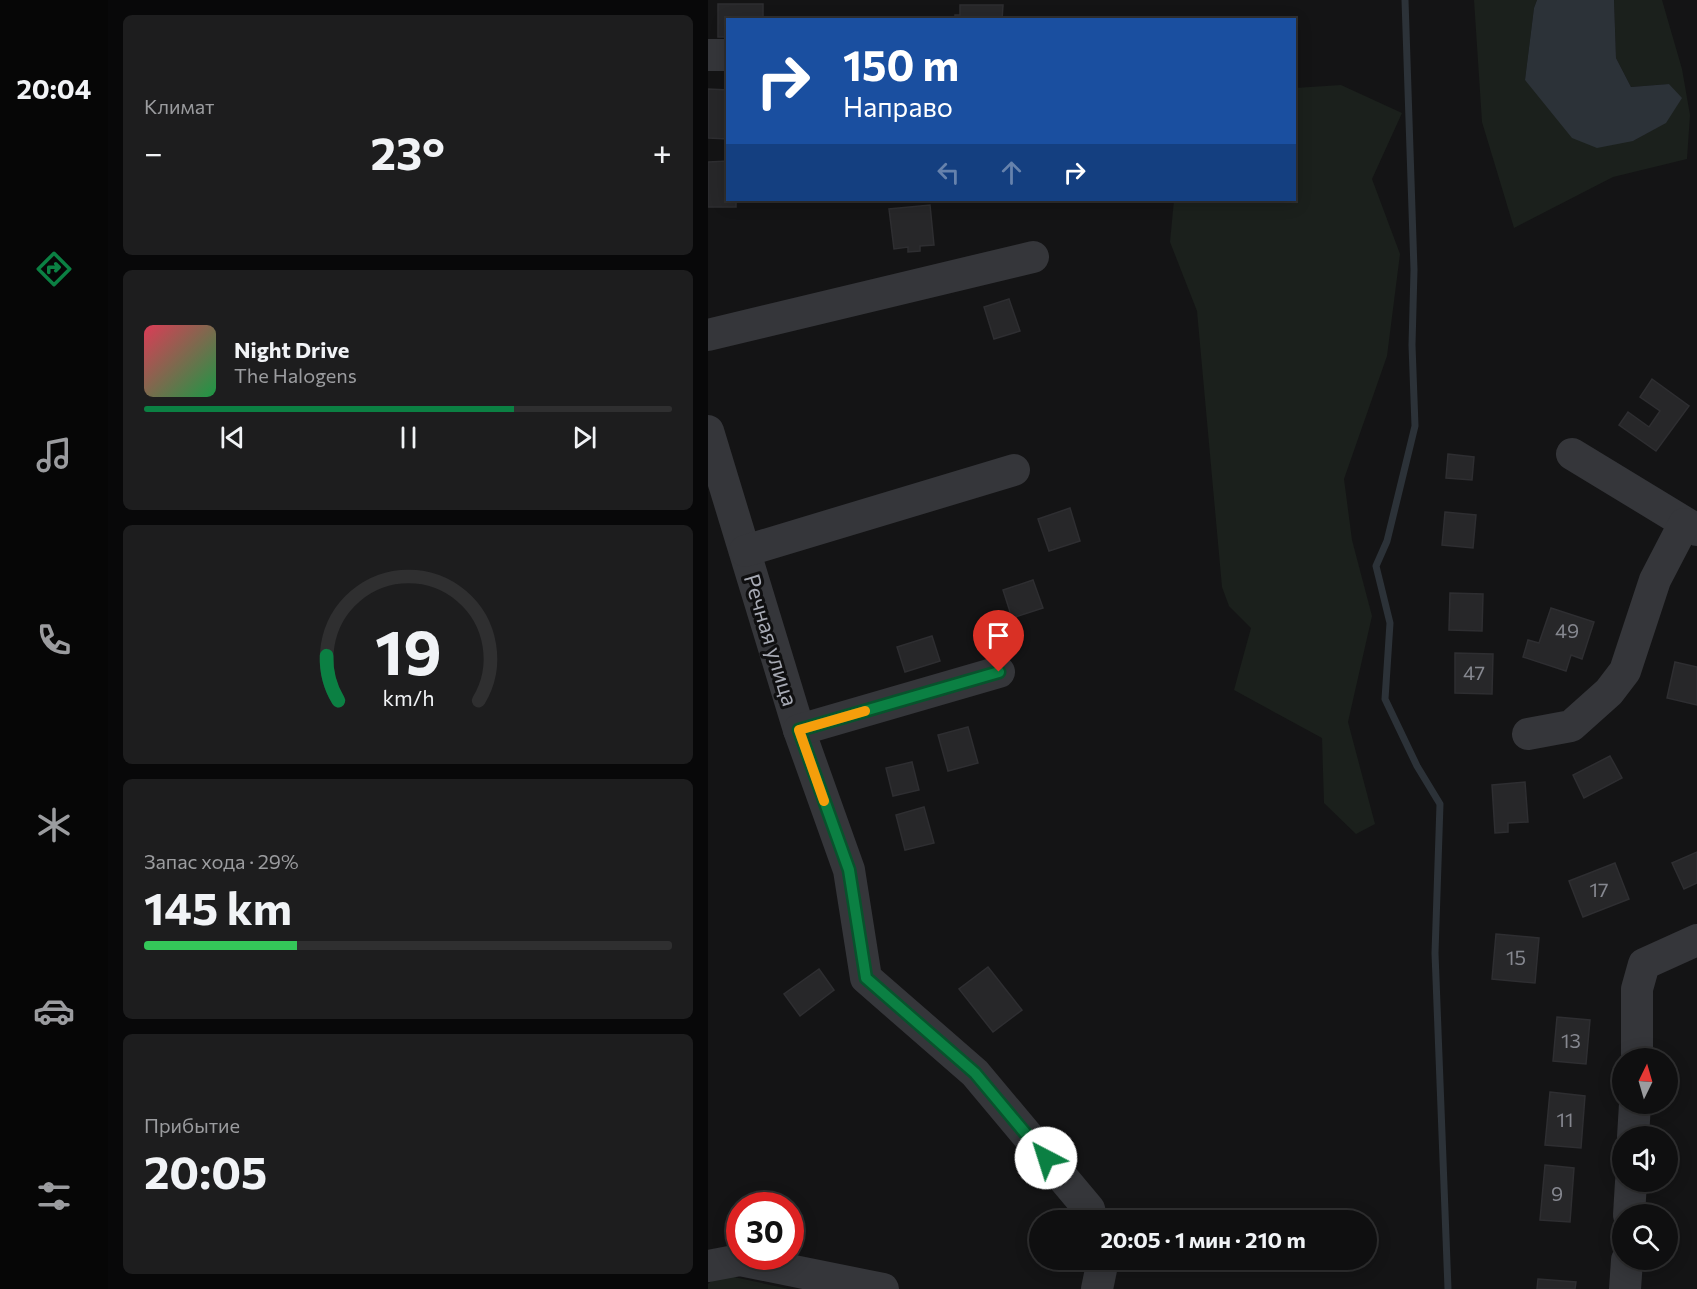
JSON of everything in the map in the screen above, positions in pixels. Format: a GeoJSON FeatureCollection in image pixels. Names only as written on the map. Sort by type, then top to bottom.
{"type":"FeatureCollection","features":[{"type":"Feature","properties":{"kind":"street"},"geometry":{"type":"LineString","coordinates":[[708,55],[726,55]]}},
{"type":"Feature","properties":{"kind":"street"},"geometry":{"type":"LineString","coordinates":[[708,335],[1033,256]]}},
{"type":"Feature","properties":{"kind":"street","name":"Речная улица"},"geometry":{"type":"LineString","coordinates":[[708,431],[799,730],[849,870],[866,978],[975,1073],[1089,1210]]}},
{"type":"Feature","properties":{"kind":"street"},"geometry":{"type":"LineString","coordinates":[[1528,734],[1571,726],[1609,692],[1625,671],[1655,580],[1690,527],[1572,454]]}},
{"type":"Feature","properties":{"kind":"street"},"geometry":{"type":"LineString","coordinates":[[745,551],[1014,470]]}},
{"type":"Feature","properties":{"kind":"street"},"geometry":{"type":"LineString","coordinates":[[799,730],[999,672]]}},
{"type":"Feature","properties":{"kind":"street"},"geometry":{"type":"LineString","coordinates":[[1636,1048],[1637,989],[1644,964],[1697,939]]}},
{"type":"Feature","properties":{"kind":"street"},"geometry":{"type":"LineString","coordinates":[[708,1266],[740,1260],[883,1289]]}},
{"type":"Feature","properties":{"kind":"street"},"geometry":{"type":"LineString","coordinates":[[1097,1289],[1101,1270]]}},
{"type":"Feature","properties":{"kind":"street"},"geometry":{"type":"LineString","coordinates":[[1625,1289],[1626,1270]]}},
{"type":"Feature","properties":{"kind":"shaded area"},"geometry":{"type":"Polygon","coordinates":[[[1474,0],[1537,0],[1525,80],[1633,141],[1665,123],[1681,99],[1669,84],[1631,87],[1616,58],[1614,0],[1662,0],[1682,69],[1690,115],[1687,159],[1613,177],[1514,228],[1482,122],[1474,0]]]}},
{"type":"Feature","properties":{"kind":"shaded area"},"geometry":{"type":"Polygon","coordinates":[[[1537,0],[1614,0],[1616,58],[1631,87],[1669,84],[1682,98],[1666,123],[1633,141],[1597,148],[1572,138],[1525,80],[1537,0]]]}},
{"type":"Feature","properties":{"kind":"shaded area"},"geometry":{"type":"Polygon","coordinates":[[[1341,85],[1402,113],[1372,179],[1400,254],[1387,356],[1344,479],[1352,540],[1372,616],[1348,722],[1375,824],[1356,834],[1324,803],[1322,738],[1234,690],[1251,628],[1229,606],[1222,587],[1197,311],[1170,242],[1174,201],[1296,201],[1296,88],[1341,85]]]}},
{"type":"Feature","properties":{"kind":"shaded area"},"geometry":{"type":"Polygon","coordinates":[[[720,1274],[789,1289],[708,1289],[708,1284],[720,1274]]]}},
{"type":"Feature","properties":{"kind":"building"},"geometry":{"type":"Polygon","coordinates":[[[718,4],[763,4],[763,18],[726,18],[726,37],[718,37],[718,4]]]}},
{"type":"Feature","properties":{"kind":"building"},"geometry":{"type":"Polygon","coordinates":[[[960,5],[1003,5],[1002,18],[955,18],[955,15],[960,15],[960,5]]]}},
{"type":"Feature","properties":{"kind":"building"},"geometry":{"type":"Polygon","coordinates":[[[708,89],[726,90],[726,139],[708,138],[708,89]]]}},
{"type":"Feature","properties":{"kind":"building"},"geometry":{"type":"Polygon","coordinates":[[[726,161],[726,201],[736,201],[736,207],[708,207],[708,162],[726,161]]]}},
{"type":"Feature","properties":{"kind":"building"},"geometry":{"type":"Polygon","coordinates":[[[930,205],[934,245],[920,246],[920,251],[908,252],[908,247],[894,249],[889,209],[930,205]]]}},
{"type":"Feature","properties":{"kind":"building"},"geometry":{"type":"Polygon","coordinates":[[[1009,299],[1020,331],[994,339],[984,307],[1009,299]]]}},
{"type":"Feature","properties":{"kind":"building"},"geometry":{"type":"Polygon","coordinates":[[[1652,379],[1689,406],[1656,451],[1619,425],[1628,412],[1649,427],[1660,411],[1640,397],[1652,379]]]}},
{"type":"Feature","properties":{"kind":"building"},"geometry":{"type":"Polygon","coordinates":[[[1448,454],[1474,457],[1472,480],[1446,478],[1448,454]]]}},
{"type":"Feature","properties":{"kind":"building"},"geometry":{"type":"Polygon","coordinates":[[[1070,508],[1080,541],[1049,551],[1038,519],[1070,508]]]}},
{"type":"Feature","properties":{"kind":"building"},"geometry":{"type":"Polygon","coordinates":[[[1445,512],[1476,515],[1473,548],[1442,545],[1445,512]]]}},
{"type":"Feature","properties":{"kind":"building"},"geometry":{"type":"Polygon","coordinates":[[[1033,580],[1043,608],[1012,618],[1003,590],[1033,580]]]}},
{"type":"Feature","properties":{"kind":"building"},"geometry":{"type":"Polygon","coordinates":[[[1450,593],[1483,594],[1482,631],[1449,630],[1450,593]]]}},
{"type":"Feature","properties":{"kind":"building"},"geometry":{"type":"Polygon","coordinates":[[[1551,608],[1594,622],[1582,659],[1571,655],[1566,671],[1523,657],[1528,640],[1539,643],[1551,608]]]}},
{"type":"Feature","properties":{"kind":"building"},"geometry":{"type":"Polygon","coordinates":[[[932,636],[940,661],[905,672],[897,647],[932,636]]]}},
{"type":"Feature","properties":{"kind":"building"},"geometry":{"type":"Polygon","coordinates":[[[1455,653],[1493,654],[1492,694],[1455,693],[1455,653]]]}},
{"type":"Feature","properties":{"kind":"building"},"geometry":{"type":"Polygon","coordinates":[[[1675,662],[1697,667],[1697,705],[1667,698],[1675,662]]]}},
{"type":"Feature","properties":{"kind":"building"},"geometry":{"type":"Polygon","coordinates":[[[968,727],[978,763],[948,771],[938,735],[968,727]]]}},
{"type":"Feature","properties":{"kind":"building"},"geometry":{"type":"Polygon","coordinates":[[[1610,756],[1622,778],[1584,798],[1573,775],[1610,756]]]}},
{"type":"Feature","properties":{"kind":"building"},"geometry":{"type":"Polygon","coordinates":[[[912,762],[919,790],[893,796],[886,768],[912,762]]]}},
{"type":"Feature","properties":{"kind":"building"},"geometry":{"type":"Polygon","coordinates":[[[1525,782],[1528,822],[1508,823],[1508,832],[1495,833],[1492,785],[1525,782]]]}},
{"type":"Feature","properties":{"kind":"building"},"geometry":{"type":"Polygon","coordinates":[[[924,807],[934,843],[905,850],[896,815],[924,807]]]}},
{"type":"Feature","properties":{"kind":"building"},"geometry":{"type":"Polygon","coordinates":[[[1697,852],[1697,883],[1684,889],[1672,863],[1697,852]]]}},
{"type":"Feature","properties":{"kind":"building"},"geometry":{"type":"Polygon","coordinates":[[[1615,863],[1629,899],[1583,917],[1569,881],[1615,863]]]}},
{"type":"Feature","properties":{"kind":"building"},"geometry":{"type":"Polygon","coordinates":[[[1496,934],[1539,938],[1535,983],[1492,979],[1496,934]]]}},
{"type":"Feature","properties":{"kind":"building"},"geometry":{"type":"Polygon","coordinates":[[[988,967],[1022,1010],[993,1032],[959,989],[988,967]]]}},
{"type":"Feature","properties":{"kind":"building"},"geometry":{"type":"Polygon","coordinates":[[[819,969],[834,990],[800,1016],[784,994],[819,969]]]}},
{"type":"Feature","properties":{"kind":"building"},"geometry":{"type":"Polygon","coordinates":[[[1557,1017],[1590,1020],[1586,1064],[1553,1061],[1557,1017]]]}},
{"type":"Feature","properties":{"kind":"building"},"geometry":{"type":"Polygon","coordinates":[[[1550,1092],[1585,1096],[1581,1148],[1545,1145],[1550,1092]]]}},
{"type":"Feature","properties":{"kind":"building"},"geometry":{"type":"Polygon","coordinates":[[[1545,1165],[1574,1168],[1570,1222],[1540,1220],[1545,1165]]]}},
{"type":"Feature","properties":{"kind":"building"},"geometry":{"type":"Polygon","coordinates":[[[1538,1279],[1576,1282],[1575,1289],[1537,1289],[1538,1279]]]}},
{"type":"Feature","properties":{"kind":"waterway"},"geometry":{"type":"LineString","coordinates":[[1405,0],[1414,270],[1412,345],[1415,426],[1387,541],[1376,566],[1390,623],[1385,699],[1417,766],[1440,804],[1435,953],[1448,1289]]}},
{"type":"Feature","properties":{"kind":"slow traffic"},"geometry":{"type":"LineString","coordinates":[[824,801],[799,730],[865,711]]}},
{"type":"Feature","properties":{"kind":"route"},"geometry":{"type":"LineString","coordinates":[[999,672],[799,730],[849,870],[866,978],[975,1073],[1046,1158]]}}]}
